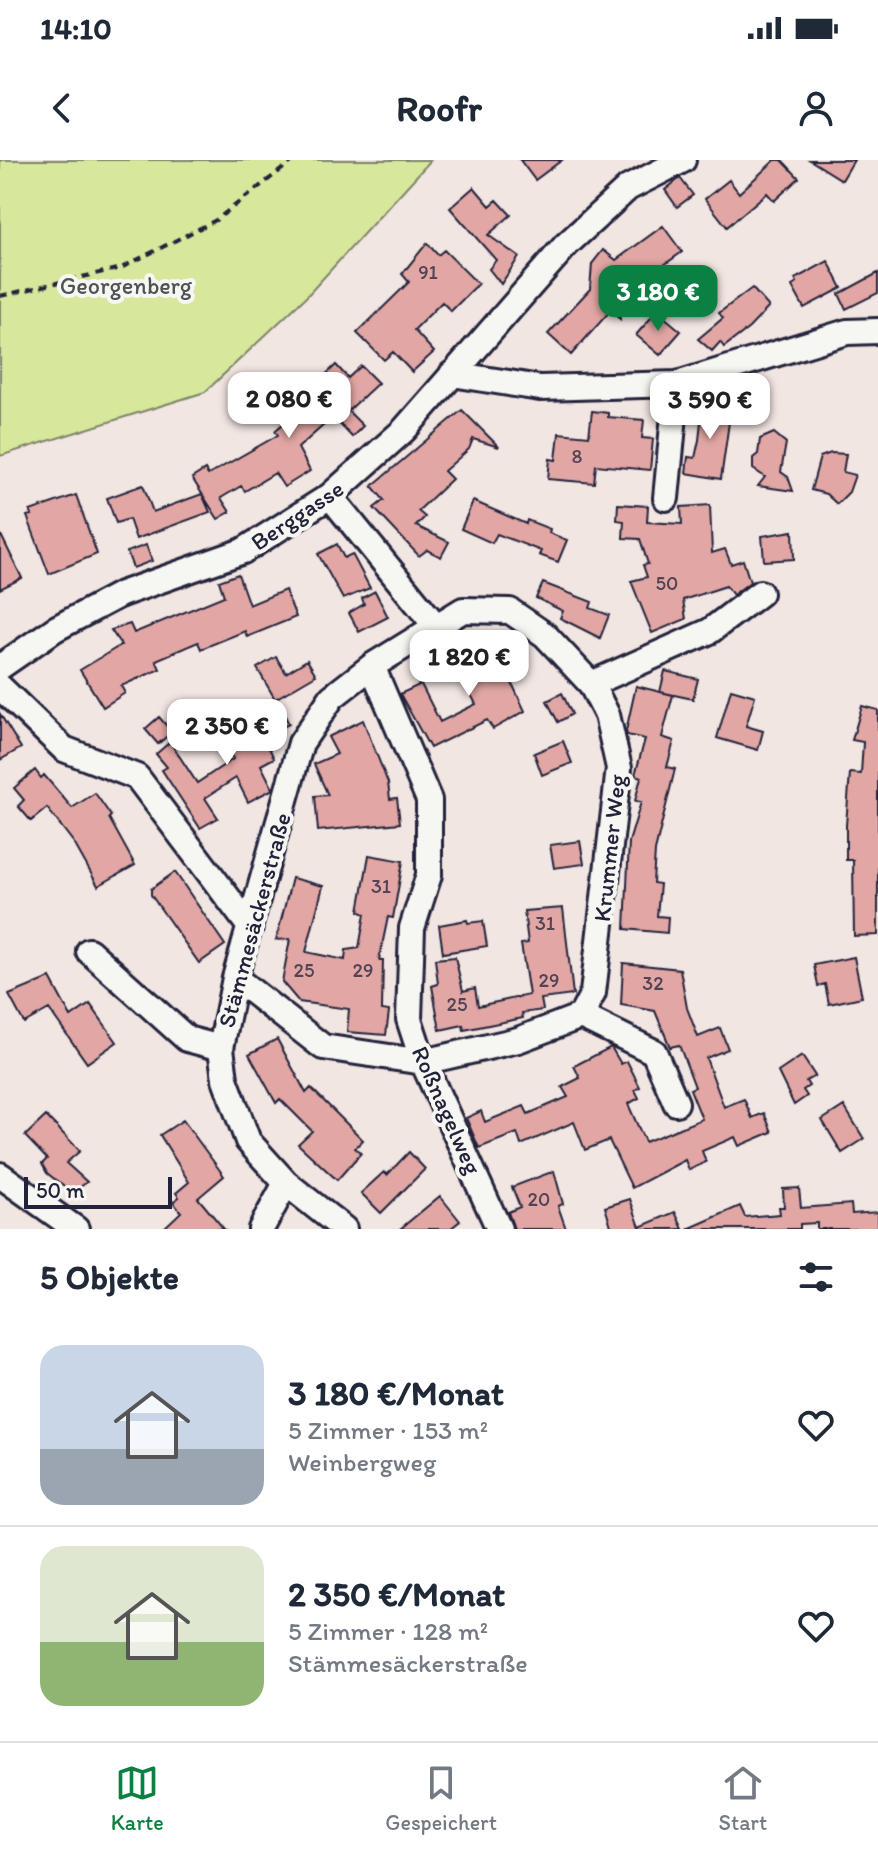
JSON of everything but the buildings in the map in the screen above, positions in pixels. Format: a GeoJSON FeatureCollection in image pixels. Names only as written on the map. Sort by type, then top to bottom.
{"type":"FeatureCollection","features":[{"type":"Feature","properties":{"kind":"street","name":"Berggasse"},"geometry":{"type":"LineString","coordinates":[[0,667],[55,629],[121,594],[243,551],[330,496],[404,430],[518,304],[566,245],[628,188],[683,160]]}},
{"type":"Feature","properties":{"kind":"street"},"geometry":{"type":"LineString","coordinates":[[452,374],[540,388],[677,384],[847,332],[878,331]]}},
{"type":"Feature","properties":{"kind":"street"},"geometry":{"type":"LineString","coordinates":[[666,498],[677,384]]}},
{"type":"Feature","properties":{"kind":"street"},"geometry":{"type":"LineString","coordinates":[[330,496],[435,625]]}},
{"type":"Feature","properties":{"kind":"street"},"geometry":{"type":"LineString","coordinates":[[591,684],[710,631],[760,593]]}},
{"type":"Feature","properties":{"kind":"street","name":"Stämmesäckerstraße"},"geometry":{"type":"LineString","coordinates":[[344,1229],[286,1183],[248,1141],[225,1079],[221,1048],[235,978],[301,743],[332,697],[372,666],[463,610],[510,611],[545,635],[591,684]]}},
{"type":"Feature","properties":{"kind":"street","name":"Roßnagelweg"},"geometry":{"type":"LineString","coordinates":[[372,666],[429,800],[429,875],[412,928],[409,1019],[423,1062],[499,1229]]}},
{"type":"Feature","properties":{"kind":"street","name":"Krummer Weg"},"geometry":{"type":"LineString","coordinates":[[581,1016],[593,993],[619,768],[607,715],[591,684]]}},
{"type":"Feature","properties":{"kind":"street"},"geometry":{"type":"LineString","coordinates":[[0,687],[64,749],[137,777],[250,927]]}},
{"type":"Feature","properties":{"kind":"street"},"geometry":{"type":"LineString","coordinates":[[89,951],[187,1039],[221,1048]]}},
{"type":"Feature","properties":{"kind":"street"},"geometry":{"type":"LineString","coordinates":[[235,978],[323,1047],[423,1062],[518,1040],[581,1016],[654,1052],[676,1103]]}},
{"type":"Feature","properties":{"kind":"street"},"geometry":{"type":"LineString","coordinates":[[0,1175],[76,1229]]}},
{"type":"Feature","properties":{"kind":"street"},"geometry":{"type":"LineString","coordinates":[[261,1229],[286,1183]]}},
{"type":"Feature","properties":{"kind":"path"},"geometry":{"type":"LineString","coordinates":[[0,296],[121,268],[216,220],[294,160]]}},
{"type":"Feature","properties":{"kind":"green space","name":"Georgenberg"},"geometry":{"type":"Polygon","coordinates":[[[0,160],[431,160],[306,297],[205,392],[0,456],[0,160]]]}}]}
